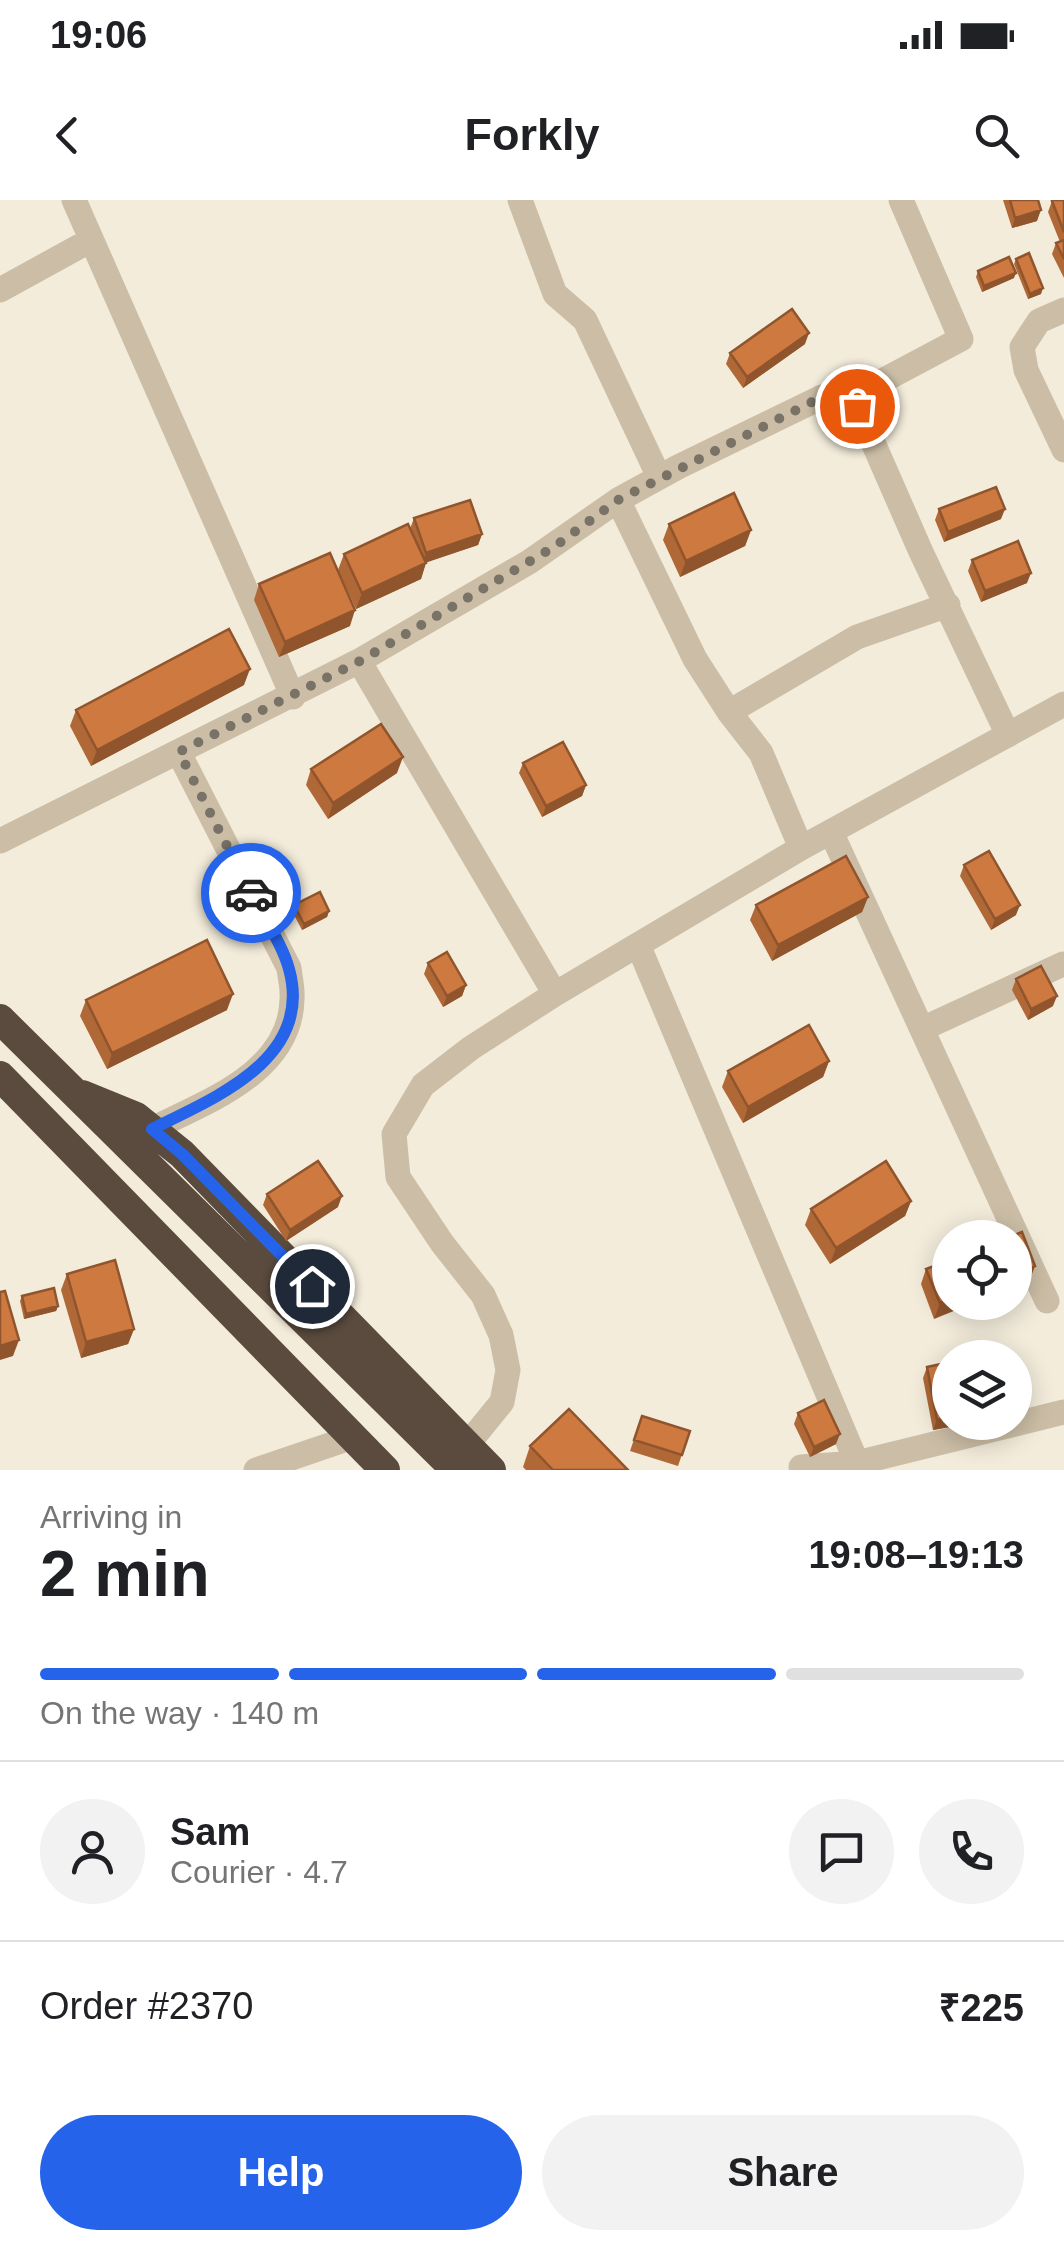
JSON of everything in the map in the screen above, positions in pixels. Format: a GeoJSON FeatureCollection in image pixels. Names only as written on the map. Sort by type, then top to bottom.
{"type":"FeatureCollection","features":[{"type":"Feature","properties":{"kind":"highway"},"geometry":{"type":"LineString","coordinates":[[0,1019],[108,1128],[462,1458],[491,1470]]}},
{"type":"Feature","properties":{"kind":"highway"},"geometry":{"type":"LineString","coordinates":[[0,1076],[385,1470]]}},
{"type":"Feature","properties":{"kind":"highway"},"geometry":{"type":"LineString","coordinates":[[70,1090],[136,1116],[195,1168],[462,1458]]}},
{"type":"Feature","properties":{"kind":"street"},"geometry":{"type":"LineString","coordinates":[[74,200],[293,697]]}},
{"type":"Feature","properties":{"kind":"street"},"geometry":{"type":"LineString","coordinates":[[520,200],[555,294],[585,320],[660,477]]}},
{"type":"Feature","properties":{"kind":"street"},"geometry":{"type":"LineString","coordinates":[[852,396],[960,339],[901,200]]}},
{"type":"Feature","properties":{"kind":"street"},"geometry":{"type":"LineString","coordinates":[[0,290],[91,240]]}},
{"type":"Feature","properties":{"kind":"street"},"geometry":{"type":"LineString","coordinates":[[1064,310],[1039,321],[1022,347],[1026,370],[1064,450]]}},
{"type":"Feature","properties":{"kind":"street"},"geometry":{"type":"LineString","coordinates":[[0,841],[360,661],[542,555],[618,500],[660,477],[822,397],[844,392],[852,396],[920,552],[1008,735]]}},
{"type":"Feature","properties":{"kind":"street"},"geometry":{"type":"LineString","coordinates":[[618,500],[695,659],[761,754],[801,848]]}},
{"type":"Feature","properties":{"kind":"street"},"geometry":{"type":"LineString","coordinates":[[729,712],[857,637],[948,605]]}},
{"type":"Feature","properties":{"kind":"street"},"geometry":{"type":"LineString","coordinates":[[360,661],[555,994]]}},
{"type":"Feature","properties":{"kind":"street"},"geometry":{"type":"LineString","coordinates":[[462,1458],[502,1402],[508,1370],[502,1335],[484,1295],[398,1177],[394,1134],[424,1085],[471,1048],[555,994],[801,848],[1064,704]]}},
{"type":"Feature","properties":{"kind":"street"},"geometry":{"type":"LineString","coordinates":[[152,1129],[240,1085],[268,1058],[284,1033],[293,1001],[289,968],[179,752]]}},
{"type":"Feature","properties":{"kind":"street"},"geometry":{"type":"LineString","coordinates":[[830,832],[1047,1301]]}},
{"type":"Feature","properties":{"kind":"street"},"geometry":{"type":"LineString","coordinates":[[639,947],[857,1463]]}},
{"type":"Feature","properties":{"kind":"street"},"geometry":{"type":"LineString","coordinates":[[922,1028],[1061,952]]}},
{"type":"Feature","properties":{"kind":"street"},"geometry":{"type":"LineString","coordinates":[[801,1467],[857,1463],[1064,1412]]}},
{"type":"Feature","properties":{"kind":"street"},"geometry":{"type":"LineString","coordinates":[[256,1470],[353,1437]]}},
{"type":"Feature","properties":{"kind":"building"},"geometry":{"type":"Polygon","coordinates":[[[1010,200],[1038,200],[1041,210],[1015,218],[1010,200]]]}},
{"type":"Feature","properties":{"kind":"building"},"geometry":{"type":"Polygon","coordinates":[[[1064,200],[1064,232],[1052,201],[1064,200]]]}},
{"type":"Feature","properties":{"kind":"building"},"geometry":{"type":"Polygon","coordinates":[[[1064,240],[1064,259],[1056,243],[1064,240]]]}},
{"type":"Feature","properties":{"kind":"building"},"geometry":{"type":"Polygon","coordinates":[[[1029,253],[1043,288],[1030,294],[1016,259],[1029,253]]]}},
{"type":"Feature","properties":{"kind":"building"},"geometry":{"type":"Polygon","coordinates":[[[1009,257],[1016,273],[984,286],[978,271],[1009,257]]]}},
{"type":"Feature","properties":{"kind":"building"},"geometry":{"type":"Polygon","coordinates":[[[792,309],[809,333],[747,377],[730,353],[792,309]]]}},
{"type":"Feature","properties":{"kind":"building"},"geometry":{"type":"Polygon","coordinates":[[[996,487],[1005,509],[948,532],[939,509],[996,487]]]}},
{"type":"Feature","properties":{"kind":"building"},"geometry":{"type":"Polygon","coordinates":[[[734,493],[751,530],[686,561],[669,524],[734,493]]]}},
{"type":"Feature","properties":{"kind":"building"},"geometry":{"type":"Polygon","coordinates":[[[470,500],[482,534],[426,553],[414,518],[470,500]]]}},
{"type":"Feature","properties":{"kind":"building"},"geometry":{"type":"Polygon","coordinates":[[[408,524],[426,563],[362,593],[344,554],[408,524]]]}},
{"type":"Feature","properties":{"kind":"building"},"geometry":{"type":"Polygon","coordinates":[[[1018,541],[1031,573],[985,591],[972,560],[1018,541]]]}},
{"type":"Feature","properties":{"kind":"building"},"geometry":{"type":"Polygon","coordinates":[[[330,553],[355,610],[285,642],[259,584],[330,553]]]}},
{"type":"Feature","properties":{"kind":"building"},"geometry":{"type":"Polygon","coordinates":[[[229,629],[250,669],[97,750],[76,710],[229,629]]]}},
{"type":"Feature","properties":{"kind":"building"},"geometry":{"type":"Polygon","coordinates":[[[381,724],[403,757],[333,803],[311,769],[381,724]]]}},
{"type":"Feature","properties":{"kind":"building"},"geometry":{"type":"Polygon","coordinates":[[[563,742],[586,785],[546,806],[523,763],[563,742]]]}},
{"type":"Feature","properties":{"kind":"building"},"geometry":{"type":"Polygon","coordinates":[[[989,851],[1020,905],[995,919],[964,865],[989,851]]]}},
{"type":"Feature","properties":{"kind":"building"},"geometry":{"type":"Polygon","coordinates":[[[846,856],[868,897],[778,945],[756,905],[846,856]]]}},
{"type":"Feature","properties":{"kind":"building"},"geometry":{"type":"Polygon","coordinates":[[[320,892],[329,911],[304,924],[294,905],[320,892]]]}},
{"type":"Feature","properties":{"kind":"building"},"geometry":{"type":"Polygon","coordinates":[[[207,940],[233,994],[112,1053],[86,1000],[207,940]]]}},
{"type":"Feature","properties":{"kind":"building"},"geometry":{"type":"Polygon","coordinates":[[[447,952],[466,985],[447,996],[428,963],[447,952]]]}},
{"type":"Feature","properties":{"kind":"building"},"geometry":{"type":"Polygon","coordinates":[[[1041,966],[1057,996],[1031,1009],[1016,979],[1041,966]]]}},
{"type":"Feature","properties":{"kind":"building"},"geometry":{"type":"Polygon","coordinates":[[[809,1025],[829,1061],[748,1107],[728,1071],[809,1025]]]}},
{"type":"Feature","properties":{"kind":"building"},"geometry":{"type":"Polygon","coordinates":[[[318,1161],[342,1196],[290,1230],[267,1194],[318,1161]]]}},
{"type":"Feature","properties":{"kind":"building"},"geometry":{"type":"Polygon","coordinates":[[[886,1161],[911,1201],[836,1248],[811,1209],[886,1161]]]}},
{"type":"Feature","properties":{"kind":"building"},"geometry":{"type":"Polygon","coordinates":[[[115,1260],[134,1329],[86,1342],[67,1274],[115,1260]]]}},
{"type":"Feature","properties":{"kind":"building"},"geometry":{"type":"Polygon","coordinates":[[[54,1288],[58,1306],[26,1314],[22,1296],[54,1288]]]}},
{"type":"Feature","properties":{"kind":"building"},"geometry":{"type":"Polygon","coordinates":[[[5,1291],[19,1340],[0,1346],[0,1292],[5,1291]]]}},
{"type":"Feature","properties":{"kind":"building"},"geometry":{"type":"Polygon","coordinates":[[[932,1366],[932,1394],[927,1367],[932,1366]]]}},
{"type":"Feature","properties":{"kind":"building"},"geometry":{"type":"Polygon","coordinates":[[[824,1400],[840,1434],[814,1447],[798,1413],[824,1400]]]}},
{"type":"Feature","properties":{"kind":"building"},"geometry":{"type":"Polygon","coordinates":[[[569,1409],[628,1470],[553,1470],[530,1446],[569,1409]]]}},
{"type":"Feature","properties":{"kind":"building"},"geometry":{"type":"Polygon","coordinates":[[[642,1416],[690,1431],[682,1455],[634,1440],[642,1416]]]}},
{"type":"Feature","properties":{"kind":"way so far"},"geometry":{"type":"LineString","coordinates":[[251,893],[179,752],[360,661],[530,562],[618,500],[678,467],[822,397],[844,392],[852,396],[857,406]]}},
{"type":"Feature","properties":{"kind":"route"},"geometry":{"type":"LineString","coordinates":[[251,893],[289,968],[293,1001],[284,1033],[268,1058],[240,1085],[152,1129],[182,1154],[312,1286]]}}]}
